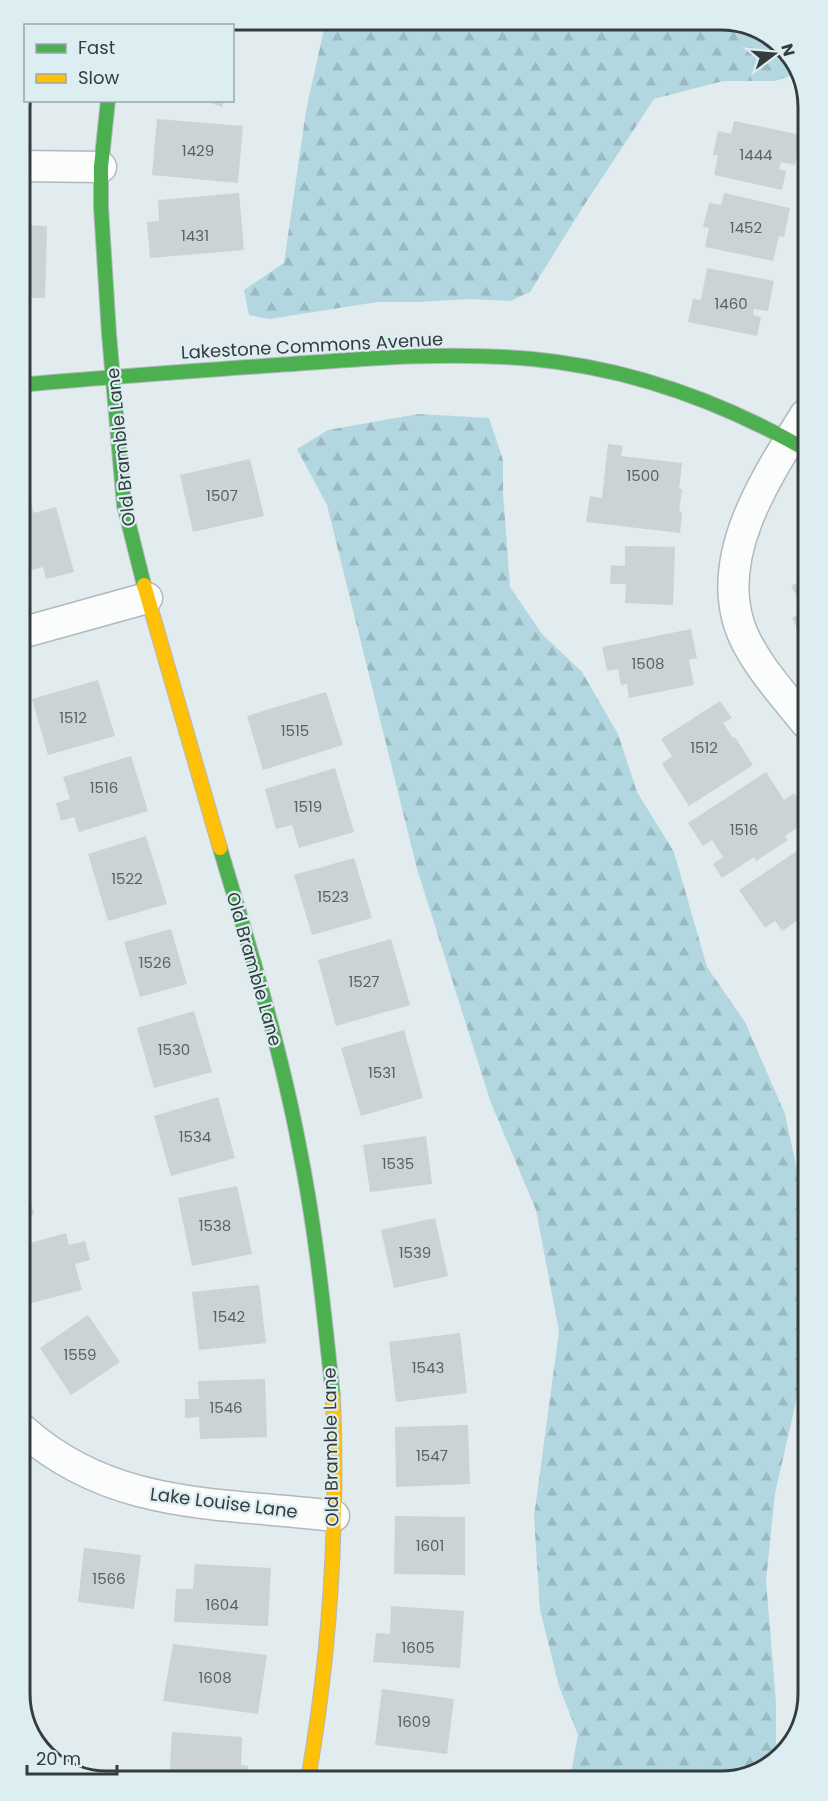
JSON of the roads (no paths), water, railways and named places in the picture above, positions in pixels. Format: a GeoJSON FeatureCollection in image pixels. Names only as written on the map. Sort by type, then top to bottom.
{"type":"FeatureCollection","features":[{"type":"Feature","properties":{"kind":"street","name":"Old Bramble Lane"},"geometry":{"type":"LineString","coordinates":[[108,102],[101,167],[102,218],[124,504],[147,598],[267,1009],[300,1143],[318,1252],[333,1399],[334,1516],[328,1620],[317,1728],[310,1771]]}},
{"type":"Feature","properties":{"kind":"street"},"geometry":{"type":"LineString","coordinates":[[30,166],[101,167]]}},
{"type":"Feature","properties":{"kind":"street","name":"Lakestone Commons Avenue"},"geometry":{"type":"LineString","coordinates":[[30,384],[400,356],[492,356],[573,363],[666,385],[798,433]]}},
{"type":"Feature","properties":{"kind":"street"},"geometry":{"type":"LineString","coordinates":[[798,437],[749,516],[739,544],[733,573],[734,599],[739,624],[767,673],[798,713]]}},
{"type":"Feature","properties":{"kind":"street"},"geometry":{"type":"LineString","coordinates":[[30,630],[147,598]]}},
{"type":"Feature","properties":{"kind":"street","name":"Lake Louise Lane"},"geometry":{"type":"LineString","coordinates":[[30,1435],[60,1458],[81,1470],[120,1487],[142,1493],[213,1505],[334,1516]]}}]}
